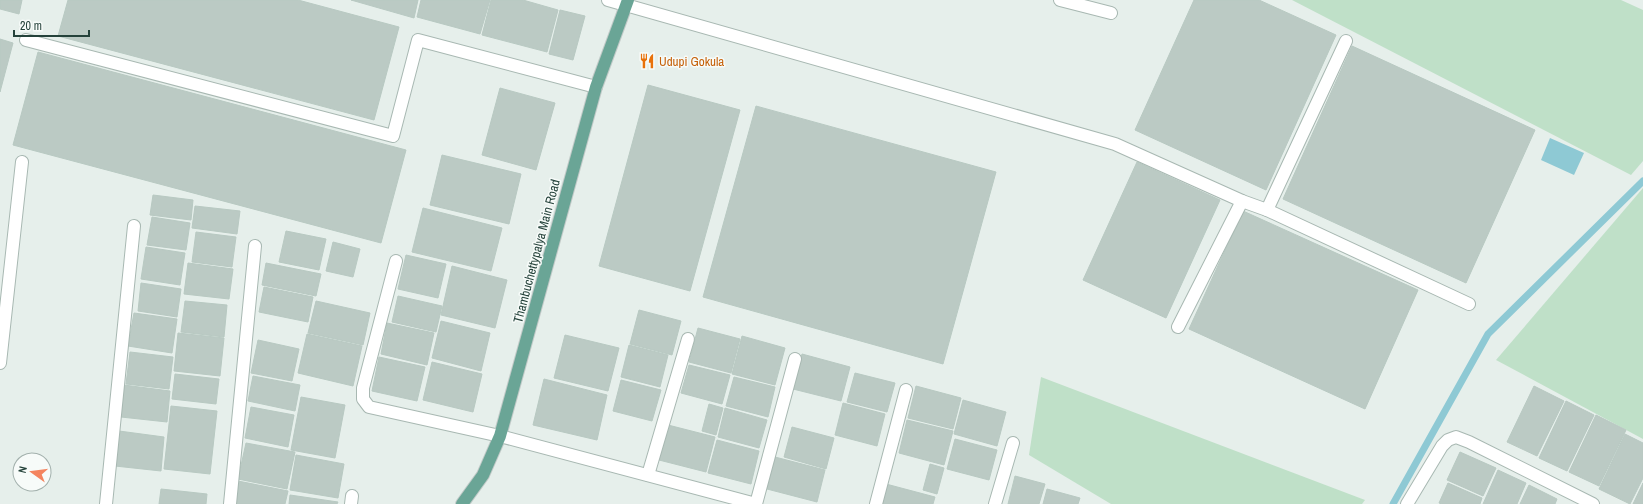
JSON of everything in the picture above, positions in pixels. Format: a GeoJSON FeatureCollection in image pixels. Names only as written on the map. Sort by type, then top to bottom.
{"type":"FeatureCollection","features":[{"type":"Feature","properties":{"kind":"main road","name":"Thambuchettypalya Main Road"},"geometry":{"type":"LineString","coordinates":[[462,504],[483,474],[500,436],[596,87],[627,2]]}},
{"type":"Feature","properties":{"kind":"street"},"geometry":{"type":"LineString","coordinates":[[608,0],[627,2],[1114,144],[1242,201],[1267,210],[1469,304]]}},
{"type":"Feature","properties":{"kind":"street"},"geometry":{"type":"LineString","coordinates":[[1060,0],[1111,13]]}},
{"type":"Feature","properties":{"kind":"street"},"geometry":{"type":"LineString","coordinates":[[26,40],[393,136],[418,40],[596,87]]}},
{"type":"Feature","properties":{"kind":"street"},"geometry":{"type":"LineString","coordinates":[[1267,210],[1346,41]]}},
{"type":"Feature","properties":{"kind":"street"},"geometry":{"type":"LineString","coordinates":[[0,363],[22,162]]}},
{"type":"Feature","properties":{"kind":"street"},"geometry":{"type":"LineString","coordinates":[[1178,327],[1242,201]]}},
{"type":"Feature","properties":{"kind":"street"},"geometry":{"type":"LineString","coordinates":[[106,504],[134,226]]}},
{"type":"Feature","properties":{"kind":"street"},"geometry":{"type":"LineString","coordinates":[[230,504],[255,246]]}},
{"type":"Feature","properties":{"kind":"street"},"geometry":{"type":"LineString","coordinates":[[396,261],[363,388],[363,399],[369,407],[379,411],[500,436],[756,504],[795,359]]}},
{"type":"Feature","properties":{"kind":"street"},"geometry":{"type":"LineString","coordinates":[[648,475],[688,339]]}},
{"type":"Feature","properties":{"kind":"street"},"geometry":{"type":"LineString","coordinates":[[876,504],[906,390]]}},
{"type":"Feature","properties":{"kind":"street"},"geometry":{"type":"LineString","coordinates":[[1407,504],[1442,446],[1448,440],[1456,437],[1469,442],[1593,504]]}},
{"type":"Feature","properties":{"kind":"street"},"geometry":{"type":"LineString","coordinates":[[995,504],[1013,443]]}},
{"type":"Feature","properties":{"kind":"green space"},"geometry":{"type":"Polygon","coordinates":[[[1292,0],[1621,0],[1643,10],[1643,161],[1631,175],[1292,0]]]}},
{"type":"Feature","properties":{"kind":"green space"},"geometry":{"type":"Polygon","coordinates":[[[1643,188],[1643,439],[1496,360],[1643,188]]]}},
{"type":"Feature","properties":{"kind":"green space"},"geometry":{"type":"Polygon","coordinates":[[[1041,377],[1365,500],[1362,504],[1111,504],[1029,455],[1041,377]]]}},
{"type":"Feature","properties":{"kind":"water"},"geometry":{"type":"Polygon","coordinates":[[[1550,138],[1584,153],[1574,175],[1541,160],[1550,138]]]}},
{"type":"Feature","properties":{"kind":"building"},"geometry":{"type":"Polygon","coordinates":[[[0,0],[22,0],[19,14],[0,9],[0,0]]]}},
{"type":"Feature","properties":{"kind":"building"},"geometry":{"type":"Polygon","coordinates":[[[68,0],[298,0],[399,27],[374,120],[58,36],[68,0]]]}},
{"type":"Feature","properties":{"kind":"building"},"geometry":{"type":"Polygon","coordinates":[[[351,0],[418,0],[414,18],[351,0]]]}},
{"type":"Feature","properties":{"kind":"building"},"geometry":{"type":"Polygon","coordinates":[[[421,0],[490,0],[480,34],[417,17],[421,0]]]}},
{"type":"Feature","properties":{"kind":"building"},"geometry":{"type":"Polygon","coordinates":[[[491,0],[523,0],[558,10],[547,52],[482,35],[491,0]]]}},
{"type":"Feature","properties":{"kind":"building"},"geometry":{"type":"Polygon","coordinates":[[[1194,0],[1259,0],[1336,35],[1266,190],[1135,130],[1194,0]]]}},
{"type":"Feature","properties":{"kind":"building"},"geometry":{"type":"Polygon","coordinates":[[[560,10],[585,16],[573,60],[549,54],[560,10]]]}},
{"type":"Feature","properties":{"kind":"building"},"geometry":{"type":"Polygon","coordinates":[[[0,39],[13,43],[0,92],[0,39]]]}},
{"type":"Feature","properties":{"kind":"building"},"geometry":{"type":"Polygon","coordinates":[[[1352,46],[1535,130],[1466,283],[1283,199],[1352,46]]]}},
{"type":"Feature","properties":{"kind":"building"},"geometry":{"type":"Polygon","coordinates":[[[38,52],[406,150],[381,243],[13,145],[38,52]]]}},
{"type":"Feature","properties":{"kind":"building"},"geometry":{"type":"Polygon","coordinates":[[[648,85],[740,110],[690,291],[599,266],[648,85]]]}},
{"type":"Feature","properties":{"kind":"building"},"geometry":{"type":"Polygon","coordinates":[[[500,88],[555,103],[536,170],[482,155],[500,88]]]}},
{"type":"Feature","properties":{"kind":"building"},"geometry":{"type":"Polygon","coordinates":[[[756,106],[996,172],[943,364],[703,297],[756,106]]]}},
{"type":"Feature","properties":{"kind":"building"},"geometry":{"type":"Polygon","coordinates":[[[442,155],[521,174],[509,224],[430,205],[442,155]]]}},
{"type":"Feature","properties":{"kind":"building"},"geometry":{"type":"Polygon","coordinates":[[[1137,162],[1220,200],[1166,318],[1083,280],[1137,162]]]}},
{"type":"Feature","properties":{"kind":"building"},"geometry":{"type":"Polygon","coordinates":[[[153,195],[193,200],[191,220],[150,215],[153,195]]]}},
{"type":"Feature","properties":{"kind":"building"},"geometry":{"type":"Polygon","coordinates":[[[195,206],[240,211],[237,234],[192,228],[195,206]]]}},
{"type":"Feature","properties":{"kind":"building"},"geometry":{"type":"Polygon","coordinates":[[[423,208],[502,228],[491,271],[412,252],[423,208]]]}},
{"type":"Feature","properties":{"kind":"building"},"geometry":{"type":"Polygon","coordinates":[[[1243,211],[1418,290],[1365,409],[1189,329],[1243,211]]]}},
{"type":"Feature","properties":{"kind":"building"},"geometry":{"type":"Polygon","coordinates":[[[152,217],[190,223],[186,250],[147,245],[152,217]]]}},
{"type":"Feature","properties":{"kind":"building"},"geometry":{"type":"Polygon","coordinates":[[[286,231],[326,239],[319,270],[279,262],[286,231]]]}},
{"type":"Feature","properties":{"kind":"building"},"geometry":{"type":"Polygon","coordinates":[[[196,232],[236,237],[232,267],[192,262],[196,232]]]}},
{"type":"Feature","properties":{"kind":"building"},"geometry":{"type":"Polygon","coordinates":[[[333,242],[360,249],[353,277],[326,271],[333,242]]]}},
{"type":"Feature","properties":{"kind":"building"},"geometry":{"type":"Polygon","coordinates":[[[146,247],[185,253],[180,285],[141,279],[146,247]]]}},
{"type":"Feature","properties":{"kind":"building"},"geometry":{"type":"Polygon","coordinates":[[[406,255],[446,264],[438,298],[398,289],[406,255]]]}},
{"type":"Feature","properties":{"kind":"building"},"geometry":{"type":"Polygon","coordinates":[[[188,263],[233,269],[229,299],[184,294],[188,263]]]}},
{"type":"Feature","properties":{"kind":"building"},"geometry":{"type":"Polygon","coordinates":[[[266,263],[321,274],[316,296],[262,285],[266,263]]]}},
{"type":"Feature","properties":{"kind":"building"},"geometry":{"type":"Polygon","coordinates":[[[452,266],[507,280],[495,328],[441,315],[452,266]]]}},
{"type":"Feature","properties":{"kind":"building"},"geometry":{"type":"Polygon","coordinates":[[[141,283],[181,289],[177,317],[138,311],[141,283]]]}},
{"type":"Feature","properties":{"kind":"building"},"geometry":{"type":"Polygon","coordinates":[[[264,287],[313,297],[308,322],[259,312],[264,287]]]}},
{"type":"Feature","properties":{"kind":"building"},"geometry":{"type":"Polygon","coordinates":[[[398,296],[442,306],[436,332],[392,322],[398,296]]]}},
{"type":"Feature","properties":{"kind":"building"},"geometry":{"type":"Polygon","coordinates":[[[185,301],[227,305],[224,337],[181,332],[185,301]]]}},
{"type":"Feature","properties":{"kind":"building"},"geometry":{"type":"Polygon","coordinates":[[[316,301],[370,313],[363,345],[308,333],[316,301]]]}},
{"type":"Feature","properties":{"kind":"building"},"geometry":{"type":"Polygon","coordinates":[[[639,310],[681,321],[672,355],[630,344],[639,310]]]}},
{"type":"Feature","properties":{"kind":"building"},"geometry":{"type":"Polygon","coordinates":[[[134,313],[177,319],[172,353],[128,346],[134,313]]]}},
{"type":"Feature","properties":{"kind":"building"},"geometry":{"type":"Polygon","coordinates":[[[441,321],[490,333],[481,371],[432,358],[441,321]]]}},
{"type":"Feature","properties":{"kind":"building"},"geometry":{"type":"Polygon","coordinates":[[[387,323],[434,333],[427,365],[381,354],[387,323]]]}},
{"type":"Feature","properties":{"kind":"building"},"geometry":{"type":"Polygon","coordinates":[[[698,328],[740,339],[731,373],[689,362],[698,328]]]}},
{"type":"Feature","properties":{"kind":"building"},"geometry":{"type":"Polygon","coordinates":[[[178,333],[224,338],[220,376],[174,371],[178,333]]]}},
{"type":"Feature","properties":{"kind":"building"},"geometry":{"type":"Polygon","coordinates":[[[307,334],[362,346],[353,386],[298,373],[307,334]]]}},
{"type":"Feature","properties":{"kind":"building"},"geometry":{"type":"Polygon","coordinates":[[[565,335],[619,348],[608,391],[554,378],[565,335]]]}},
{"type":"Feature","properties":{"kind":"building"},"geometry":{"type":"Polygon","coordinates":[[[742,336],[785,348],[775,385],[732,374],[742,336]]]}},
{"type":"Feature","properties":{"kind":"building"},"geometry":{"type":"Polygon","coordinates":[[[258,340],[299,349],[292,381],[251,373],[258,340]]]}},
{"type":"Feature","properties":{"kind":"building"},"geometry":{"type":"Polygon","coordinates":[[[629,345],[668,355],[660,387],[621,377],[629,345]]]}},
{"type":"Feature","properties":{"kind":"building"},"geometry":{"type":"Polygon","coordinates":[[[130,352],[173,357],[169,389],[126,384],[130,352]]]}},
{"type":"Feature","properties":{"kind":"building"},"geometry":{"type":"Polygon","coordinates":[[[802,354],[850,367],[841,401],[793,389],[802,354]]]}},
{"type":"Feature","properties":{"kind":"building"},"geometry":{"type":"Polygon","coordinates":[[[379,357],[425,367],[417,401],[372,391],[379,357]]]}},
{"type":"Feature","properties":{"kind":"building"},"geometry":{"type":"Polygon","coordinates":[[[432,362],[482,374],[473,412],[423,400],[432,362]]]}},
{"type":"Feature","properties":{"kind":"building"},"geometry":{"type":"Polygon","coordinates":[[[689,365],[730,375],[722,404],[681,393],[689,365]]]}},
{"type":"Feature","properties":{"kind":"building"},"geometry":{"type":"Polygon","coordinates":[[[855,373],[895,383],[887,412],[847,402],[855,373]]]}},
{"type":"Feature","properties":{"kind":"building"},"geometry":{"type":"Polygon","coordinates":[[[175,374],[219,379],[216,404],[172,399],[175,374]]]}},
{"type":"Feature","properties":{"kind":"building"},"geometry":{"type":"Polygon","coordinates":[[[253,376],[300,385],[295,411],[248,401],[253,376]]]}},
{"type":"Feature","properties":{"kind":"building"},"geometry":{"type":"Polygon","coordinates":[[[734,377],[775,387],[768,417],[726,406],[734,377]]]}},
{"type":"Feature","properties":{"kind":"building"},"geometry":{"type":"Polygon","coordinates":[[[544,379],[607,395],[597,440],[533,425],[544,379]]]}},
{"type":"Feature","properties":{"kind":"building"},"geometry":{"type":"Polygon","coordinates":[[[621,380],[661,390],[652,421],[613,411],[621,380]]]}},
{"type":"Feature","properties":{"kind":"building"},"geometry":{"type":"Polygon","coordinates":[[[124,385],[170,391],[167,422],[121,417],[124,385]]]}},
{"type":"Feature","properties":{"kind":"building"},"geometry":{"type":"Polygon","coordinates":[[[916,386],[961,398],[953,429],[908,418],[916,386]]]}},
{"type":"Feature","properties":{"kind":"building"},"geometry":{"type":"Polygon","coordinates":[[[1534,386],[1564,401],[1537,456],[1507,442],[1534,386]]]}},
{"type":"Feature","properties":{"kind":"building"},"geometry":{"type":"Polygon","coordinates":[[[301,397],[345,405],[335,458],[291,450],[301,397]]]}},
{"type":"Feature","properties":{"kind":"building"},"geometry":{"type":"Polygon","coordinates":[[[963,400],[1006,412],[997,446],[954,434],[963,400]]]}},
{"type":"Feature","properties":{"kind":"building"},"geometry":{"type":"Polygon","coordinates":[[[1566,401],[1594,415],[1567,471],[1539,458],[1566,401]]]}},
{"type":"Feature","properties":{"kind":"building"},"geometry":{"type":"Polygon","coordinates":[[[843,403],[885,414],[877,446],[835,435],[843,403]]]}},
{"type":"Feature","properties":{"kind":"building"},"geometry":{"type":"Polygon","coordinates":[[[709,404],[723,408],[716,435],[702,431],[709,404]]]}},
{"type":"Feature","properties":{"kind":"building"},"geometry":{"type":"Polygon","coordinates":[[[171,406],[217,411],[210,474],[164,469],[171,406]]]}},
{"type":"Feature","properties":{"kind":"building"},"geometry":{"type":"Polygon","coordinates":[[[251,407],[294,415],[288,447],[245,438],[251,407]]]}},
{"type":"Feature","properties":{"kind":"building"},"geometry":{"type":"Polygon","coordinates":[[[725,408],[767,420],[759,448],[718,437],[725,408]]]}},
{"type":"Feature","properties":{"kind":"building"},"geometry":{"type":"Polygon","coordinates":[[[1596,415],[1626,430],[1599,486],[1569,472],[1596,415]]]}},
{"type":"Feature","properties":{"kind":"building"},"geometry":{"type":"Polygon","coordinates":[[[907,420],[953,431],[944,465],[899,453],[907,420]]]}},
{"type":"Feature","properties":{"kind":"building"},"geometry":{"type":"Polygon","coordinates":[[[668,425],[715,437],[706,472],[659,460],[668,425]]]}},
{"type":"Feature","properties":{"kind":"building"},"geometry":{"type":"Polygon","coordinates":[[[792,427],[834,438],[826,469],[784,457],[792,427]]]}},
{"type":"Feature","properties":{"kind":"building"},"geometry":{"type":"Polygon","coordinates":[[[119,431],[164,437],[161,471],[115,466],[119,431]]]}},
{"type":"Feature","properties":{"kind":"building"},"geometry":{"type":"Polygon","coordinates":[[[1625,434],[1643,443],[1643,478],[1630,504],[1599,489],[1625,434]]]}},
{"type":"Feature","properties":{"kind":"building"},"geometry":{"type":"Polygon","coordinates":[[[955,439],[997,450],[989,480],[947,469],[955,439]]]}},
{"type":"Feature","properties":{"kind":"building"},"geometry":{"type":"Polygon","coordinates":[[[717,440],[759,451],[751,484],[708,473],[717,440]]]}},
{"type":"Feature","properties":{"kind":"building"},"geometry":{"type":"Polygon","coordinates":[[[246,443],[295,452],[287,489],[238,479],[246,443]]]}},
{"type":"Feature","properties":{"kind":"building"},"geometry":{"type":"Polygon","coordinates":[[[1460,452],[1496,468],[1483,496],[1447,480],[1460,452]]]}},
{"type":"Feature","properties":{"kind":"building"},"geometry":{"type":"Polygon","coordinates":[[[296,455],[344,464],[338,498],[290,490],[296,455]]]}},
{"type":"Feature","properties":{"kind":"building"},"geometry":{"type":"Polygon","coordinates":[[[775,457],[825,470],[817,502],[767,489],[775,457]]]}},
{"type":"Feature","properties":{"kind":"building"},"geometry":{"type":"Polygon","coordinates":[[[930,464],[944,468],[937,494],[923,490],[930,464]]]}},
{"type":"Feature","properties":{"kind":"building"},"geometry":{"type":"Polygon","coordinates":[[[1498,470],[1526,483],[1517,504],[1483,504],[1498,470]]]}},
{"type":"Feature","properties":{"kind":"building"},"geometry":{"type":"Polygon","coordinates":[[[1015,476],[1045,484],[1039,504],[1008,504],[1015,476]]]}},
{"type":"Feature","properties":{"kind":"building"},"geometry":{"type":"Polygon","coordinates":[[[238,481],[288,491],[285,504],[234,504],[238,481]]]}},
{"type":"Feature","properties":{"kind":"building"},"geometry":{"type":"Polygon","coordinates":[[[1448,483],[1482,498],[1480,504],[1439,503],[1448,483]]]}},
{"type":"Feature","properties":{"kind":"building"},"geometry":{"type":"Polygon","coordinates":[[[1643,483],[1643,504],[1633,504],[1643,483]]]}},
{"type":"Feature","properties":{"kind":"building"},"geometry":{"type":"Polygon","coordinates":[[[886,484],[935,497],[933,504],[881,504],[886,484]]]}},
{"type":"Feature","properties":{"kind":"building"},"geometry":{"type":"Polygon","coordinates":[[[1529,485],[1557,499],[1555,504],[1520,504],[1529,485]]]}},
{"type":"Feature","properties":{"kind":"building"},"geometry":{"type":"Polygon","coordinates":[[[161,489],[207,494],[206,504],[159,504],[161,489]]]}},
{"type":"Feature","properties":{"kind":"building"},"geometry":{"type":"Polygon","coordinates":[[[1047,489],[1080,498],[1078,504],[1043,504],[1047,489]]]}},
{"type":"Feature","properties":{"kind":"building"},"geometry":{"type":"Polygon","coordinates":[[[290,495],[338,502],[337,504],[289,504],[290,495]]]}},
{"type":"Feature","properties":{"kind":"waterway"},"geometry":{"type":"LineString","coordinates":[[1393,504],[1488,334],[1643,181]]}},
{"type":"Feature","properties":{"kind":"place","name":"Udupi Gokula"},"geometry":{"type":"Point","coordinates":[647,61]}}]}
